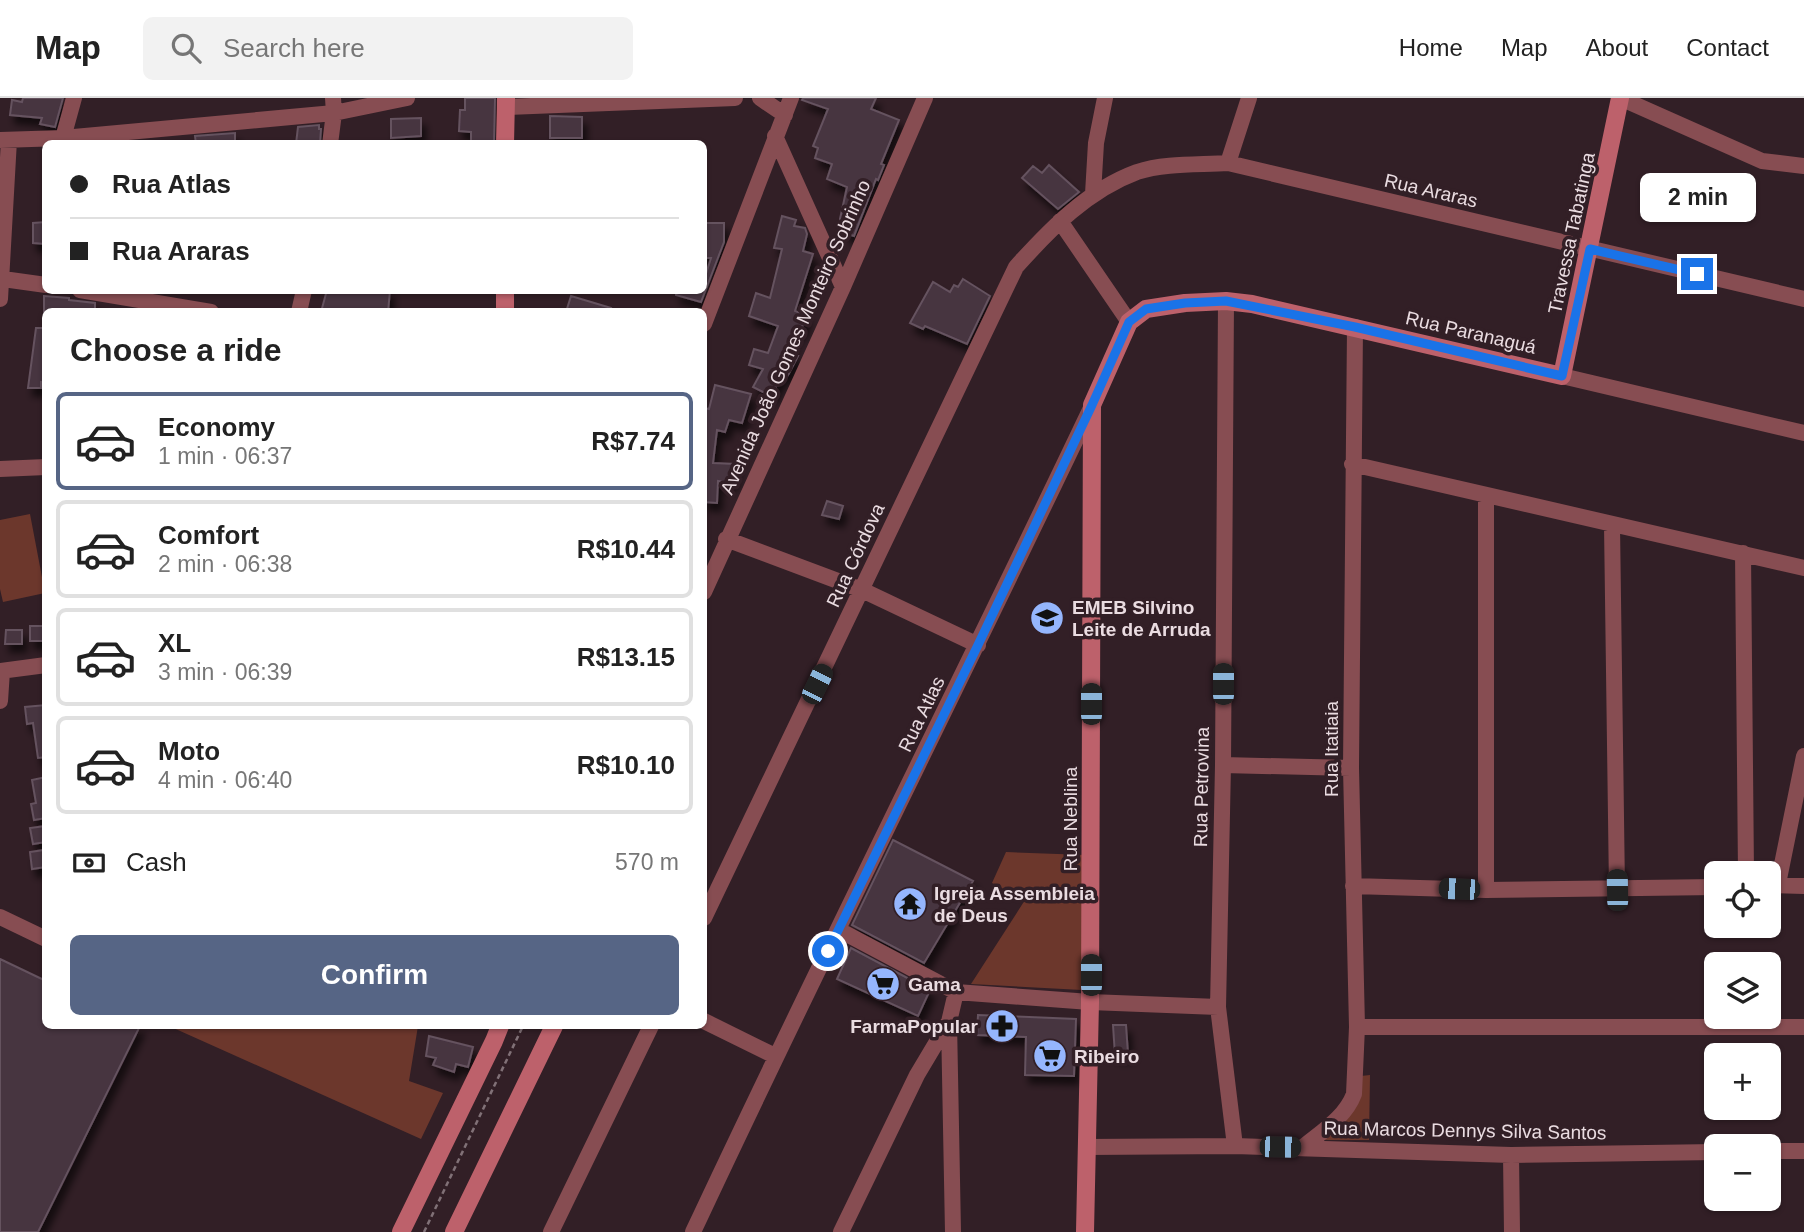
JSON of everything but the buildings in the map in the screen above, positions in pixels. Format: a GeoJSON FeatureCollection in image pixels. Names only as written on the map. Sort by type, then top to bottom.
{"type":"FeatureCollection","features":[{"type":"Feature","properties":{"kind":"street"},"geometry":{"type":"LineString","coordinates":[[63,138],[74,98]]}},
{"type":"Feature","properties":{"kind":"street"},"geometry":{"type":"LineString","coordinates":[[0,299],[3,279],[5,140],[63,138],[407,98]]}},
{"type":"Feature","properties":{"kind":"street"},"geometry":{"type":"LineString","coordinates":[[505,140],[506,103],[735,98]]}},
{"type":"Feature","properties":{"kind":"street"},"geometry":{"type":"LineString","coordinates":[[760,98],[785,115]]}},
{"type":"Feature","properties":{"kind":"street"},"geometry":{"type":"LineString","coordinates":[[707,316],[791,98]]}},
{"type":"Feature","properties":{"kind":"street","name":"Avenida João Gomes Monteiro Sobrinho"},"geometry":{"type":"LineString","coordinates":[[707,585],[925,98]]}},
{"type":"Feature","properties":{"kind":"street"},"geometry":{"type":"LineString","coordinates":[[1093,194],[1096,143],[1105,98]]}},
{"type":"Feature","properties":{"kind":"street"},"geometry":{"type":"LineString","coordinates":[[1228,163],[1249,98]]}},
{"type":"Feature","properties":{"kind":"street"},"geometry":{"type":"LineString","coordinates":[[1620,98],[1762,161],[1804,166]]}},
{"type":"Feature","properties":{"kind":"street","name":"Travessa Tabatinga"},"geometry":{"type":"LineString","coordinates":[[1562,376],[1620,98]]}},
{"type":"Feature","properties":{"kind":"street"},"geometry":{"type":"LineString","coordinates":[[330,140],[334,105]]}},
{"type":"Feature","properties":{"kind":"street"},"geometry":{"type":"LineString","coordinates":[[775,136],[842,287]]}},
{"type":"Feature","properties":{"kind":"street","name":"Rua Araras"},"geometry":{"type":"LineString","coordinates":[[1060,221],[1093,194],[1139,172],[1228,163],[1804,299]]}},
{"type":"Feature","properties":{"kind":"street"},"geometry":{"type":"LineString","coordinates":[[1060,221],[1129,322]]}},
{"type":"Feature","properties":{"kind":"street","name":"Rua Córdova"},"geometry":{"type":"LineString","coordinates":[[707,912],[1016,267],[1060,221]]}},
{"type":"Feature","properties":{"kind":"street"},"geometry":{"type":"LineString","coordinates":[[3,279],[42,284]]}},
{"type":"Feature","properties":{"kind":"street"},"geometry":{"type":"LineString","coordinates":[[96,294],[145,306],[167,308]]}},
{"type":"Feature","properties":{"kind":"street","name":"Rua Paranaguá"},"geometry":{"type":"LineString","coordinates":[[1129,322],[1146,309],[1226,301],[1355,327],[1804,433]]}},
{"type":"Feature","properties":{"kind":"street","name":"Rua Petrovina"},"geometry":{"type":"LineString","coordinates":[[1226,301],[1223,765],[1218,1007],[1236,1146]]}},
{"type":"Feature","properties":{"kind":"street","name":"Rua Atlas"},"geometry":{"type":"LineString","coordinates":[[693,1232],[775,1056],[978,645],[1129,322]]}},
{"type":"Feature","properties":{"kind":"street","name":"Rua Itatiaia"},"geometry":{"type":"LineString","coordinates":[[1301,1147],[1342,1116],[1351,1104],[1354,1094],[1357,1027],[1351,768],[1355,327]]}},
{"type":"Feature","properties":{"kind":"street","name":"Rua Neblina"},"geometry":{"type":"LineString","coordinates":[[1085,1232],[1090,1002],[1092,405]]}},
{"type":"Feature","properties":{"kind":"street"},"geometry":{"type":"LineString","coordinates":[[1352,464],[1804,568]]}},
{"type":"Feature","properties":{"kind":"street"},"geometry":{"type":"LineString","coordinates":[[0,469],[42,467]]}},
{"type":"Feature","properties":{"kind":"street"},"geometry":{"type":"LineString","coordinates":[[1486,496],[1486,890]]}},
{"type":"Feature","properties":{"kind":"street"},"geometry":{"type":"LineString","coordinates":[[1612,525],[1617,890]]}},
{"type":"Feature","properties":{"kind":"street"},"geometry":{"type":"LineString","coordinates":[[726,539],[862,590],[978,645]]}},
{"type":"Feature","properties":{"kind":"street"},"geometry":{"type":"LineString","coordinates":[[1743,553],[1746,861]]}},
{"type":"Feature","properties":{"kind":"street"},"geometry":{"type":"LineString","coordinates":[[0,701],[1,671],[42,666]]}},
{"type":"Feature","properties":{"kind":"street"},"geometry":{"type":"LineString","coordinates":[[1780,861],[1804,756]]}},
{"type":"Feature","properties":{"kind":"street"},"geometry":{"type":"LineString","coordinates":[[1223,765],[1351,768]]}},
{"type":"Feature","properties":{"kind":"street"},"geometry":{"type":"LineString","coordinates":[[1781,885],[1804,886]]}},
{"type":"Feature","properties":{"kind":"street"},"geometry":{"type":"LineString","coordinates":[[1353,886],[1486,890],[1704,887]]}},
{"type":"Feature","properties":{"kind":"street"},"geometry":{"type":"LineString","coordinates":[[0,917],[42,937]]}},
{"type":"Feature","properties":{"kind":"street"},"geometry":{"type":"LineString","coordinates":[[839,930],[956,992],[1090,1002],[1218,1007]]}},
{"type":"Feature","properties":{"kind":"street"},"geometry":{"type":"LineString","coordinates":[[953,1232],[948,1023],[956,992]]}},
{"type":"Feature","properties":{"kind":"street"},"geometry":{"type":"LineString","coordinates":[[707,1022],[775,1056]]}},
{"type":"Feature","properties":{"kind":"street"},"geometry":{"type":"LineString","coordinates":[[841,1232],[917,1075],[948,1023]]}},
{"type":"Feature","properties":{"kind":"street"},"geometry":{"type":"LineString","coordinates":[[1357,1027],[1804,1027]]}},
{"type":"Feature","properties":{"kind":"street"},"geometry":{"type":"LineString","coordinates":[[401,1232],[498,1029]]}},
{"type":"Feature","properties":{"kind":"street"},"geometry":{"type":"LineString","coordinates":[[454,1232],[553,1029]]}},
{"type":"Feature","properties":{"kind":"street"},"geometry":{"type":"LineString","coordinates":[[551,1232],[650,1029]]}},
{"type":"Feature","properties":{"kind":"street","name":"Rua Marcos Dennys Silva Santos"},"geometry":{"type":"LineString","coordinates":[[1086,1147],[1301,1147],[1511,1155],[1704,1152]]}},
{"type":"Feature","properties":{"kind":"street"},"geometry":{"type":"LineString","coordinates":[[1781,1151],[1804,1151]]}},
{"type":"Feature","properties":{"kind":"street"},"geometry":{"type":"LineString","coordinates":[[1511,1155],[1512,1232]]}},
{"type":"Feature","properties":{"kind":"path"},"geometry":{"type":"LineString","coordinates":[[424,1232],[522,1029]]}},
{"type":"Feature","properties":{"kind":"path"},"geometry":{"type":"LineString","coordinates":[[435,1164],[477,1184]]}},
{"type":"Feature","properties":{"kind":"shaded area"},"geometry":{"type":"Polygon","coordinates":[[[30,514],[42,577],[42,594],[3,602],[0,589],[0,520],[30,514]]]}},
{"type":"Feature","properties":{"kind":"shaded area"},"geometry":{"type":"Polygon","coordinates":[[[1006,852],[1086,855],[1082,990],[971,984],[1025,900],[992,883],[1006,852]]]}},
{"type":"Feature","properties":{"kind":"shaded area"},"geometry":{"type":"Polygon","coordinates":[[[176,1029],[418,1029],[409,1081],[443,1093],[421,1139],[176,1029]]]}},
{"type":"Feature","properties":{"kind":"shaded area"},"geometry":{"type":"Polygon","coordinates":[[[1370,1075],[1369,1140],[1318,1140],[1361,1076],[1370,1075]]]}},
{"type":"Feature","properties":{"kind":"place","name":"EMEB Silvino Leite de Arruda"},"geometry":{"type":"Point","coordinates":[1047,618]}},
{"type":"Feature","properties":{"kind":"place","name":"Igreja Assembleia de Deus"},"geometry":{"type":"Point","coordinates":[910,904]}},
{"type":"Feature","properties":{"kind":"place","name":"Gama"},"geometry":{"type":"Point","coordinates":[883,984]}},
{"type":"Feature","properties":{"kind":"place","name":"FarmaPopular"},"geometry":{"type":"Point","coordinates":[1002,1026]}},
{"type":"Feature","properties":{"kind":"place","name":"Ribeiro"},"geometry":{"type":"Point","coordinates":[1050,1056]}},
{"type":"Feature","properties":{"kind":"route"},"geometry":{"type":"LineString","coordinates":[[828,951],[978,645],[1129,322],[1146,309],[1185,303],[1226,301],[1252,304],[1562,376],[1590,249],[1697,274]]}}]}
